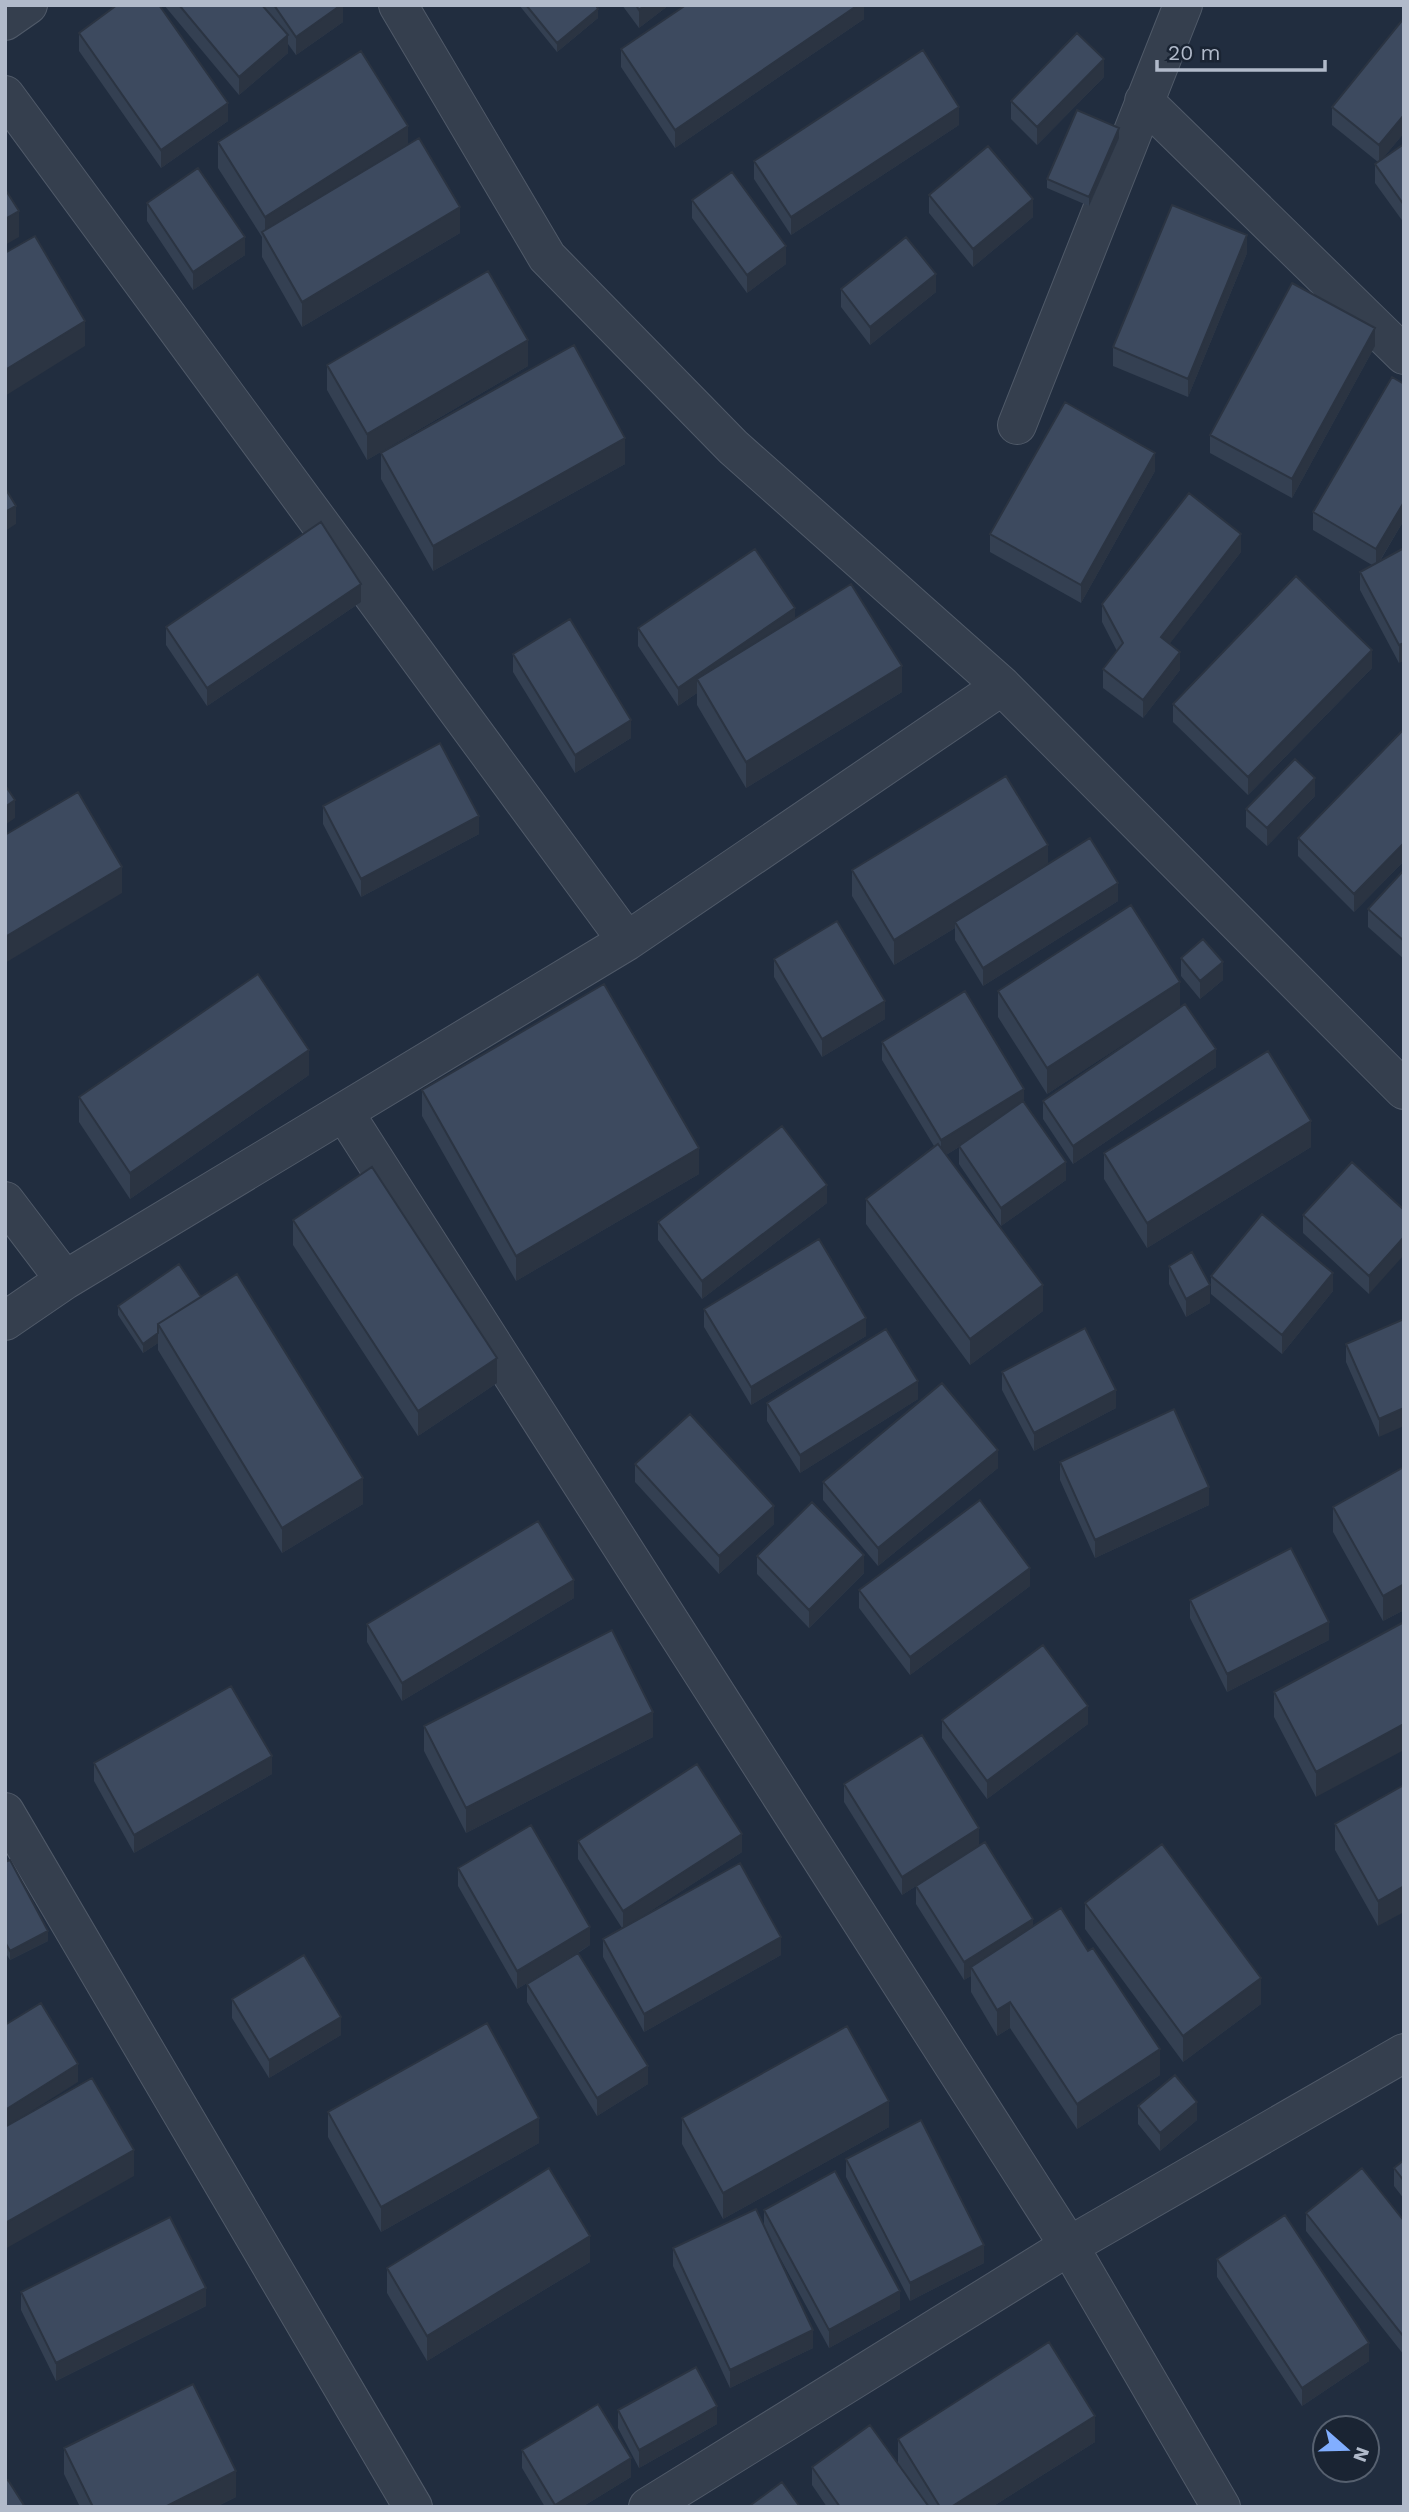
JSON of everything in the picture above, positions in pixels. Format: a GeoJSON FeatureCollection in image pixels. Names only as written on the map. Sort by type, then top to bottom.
{"type":"FeatureCollection","features":[{"type":"Feature","properties":{"kind":"street"},"geometry":{"type":"LineString","coordinates":[[5,21],[28,5]]}},
{"type":"Feature","properties":{"kind":"street"},"geometry":{"type":"LineString","coordinates":[[398,5],[547,257],[733,447],[1002,686],[1404,1090]]}},
{"type":"Feature","properties":{"kind":"street"},"geometry":{"type":"LineString","coordinates":[[1017,425],[1183,5]]}},
{"type":"Feature","properties":{"kind":"street"},"geometry":{"type":"LineString","coordinates":[[5,95],[627,941]]}},
{"type":"Feature","properties":{"kind":"street"},"geometry":{"type":"LineString","coordinates":[[1144,101],[1404,355]]}},
{"type":"Feature","properties":{"kind":"street"},"geometry":{"type":"LineString","coordinates":[[5,1321],[65,1280],[627,941],[1002,686]]}},
{"type":"Feature","properties":{"kind":"street"},"geometry":{"type":"LineString","coordinates":[[344,1112],[1069,2246],[1221,2507]]}},
{"type":"Feature","properties":{"kind":"street"},"geometry":{"type":"LineString","coordinates":[[5,1201],[65,1280]]}},
{"type":"Feature","properties":{"kind":"street"},"geometry":{"type":"LineString","coordinates":[[5,1812],[413,2507]]}},
{"type":"Feature","properties":{"kind":"street"},"geometry":{"type":"LineString","coordinates":[[648,2507],[1069,2246],[1404,2053]]}},
{"type":"Feature","properties":{"kind":"building"},"geometry":{"type":"Polygon","coordinates":[[[117,5],[159,5],[228,103],[161,150],[79,33],[117,5]]]}},
{"type":"Feature","properties":{"kind":"building"},"geometry":{"type":"Polygon","coordinates":[[[179,5],[262,5],[288,35],[239,77],[179,5]]]}},
{"type":"Feature","properties":{"kind":"building"},"geometry":{"type":"Polygon","coordinates":[[[274,5],[341,5],[296,37],[274,5]]]}},
{"type":"Feature","properties":{"kind":"building"},"geometry":{"type":"Polygon","coordinates":[[[526,5],[596,5],[598,9],[557,43],[526,5]]]}},
{"type":"Feature","properties":{"kind":"building"},"geometry":{"type":"Polygon","coordinates":[[[686,5],[858,5],[675,130],[621,49],[686,5]]]}},
{"type":"Feature","properties":{"kind":"building"},"geometry":{"type":"Polygon","coordinates":[[[1404,18],[1404,115],[1379,145],[1332,107],[1404,18]]]}},
{"type":"Feature","properties":{"kind":"building"},"geometry":{"type":"Polygon","coordinates":[[[1077,33],[1104,59],[1037,127],[1011,101],[1077,33]]]}},
{"type":"Feature","properties":{"kind":"building"},"geometry":{"type":"Polygon","coordinates":[[[923,50],[959,107],[791,217],[754,161],[923,50]]]}},
{"type":"Feature","properties":{"kind":"building"},"geometry":{"type":"Polygon","coordinates":[[[361,51],[408,126],[265,217],[218,142],[361,51]]]}},
{"type":"Feature","properties":{"kind":"building"},"geometry":{"type":"Polygon","coordinates":[[[1077,110],[1119,128],[1089,197],[1047,179],[1077,110]]]}},
{"type":"Feature","properties":{"kind":"building"},"geometry":{"type":"Polygon","coordinates":[[[419,138],[460,207],[302,302],[262,232],[419,138]]]}},
{"type":"Feature","properties":{"kind":"building"},"geometry":{"type":"Polygon","coordinates":[[[1404,144],[1404,205],[1375,164],[1404,144]]]}},
{"type":"Feature","properties":{"kind":"building"},"geometry":{"type":"Polygon","coordinates":[[[988,146],[1033,199],[973,249],[929,195],[988,146]]]}},
{"type":"Feature","properties":{"kind":"building"},"geometry":{"type":"Polygon","coordinates":[[[198,168],[245,237],[193,272],[147,203],[198,168]]]}},
{"type":"Feature","properties":{"kind":"building"},"geometry":{"type":"Polygon","coordinates":[[[732,172],[786,246],[747,275],[692,200],[732,172]]]}},
{"type":"Feature","properties":{"kind":"building"},"geometry":{"type":"Polygon","coordinates":[[[5,189],[19,211],[5,219],[5,189]]]}},
{"type":"Feature","properties":{"kind":"building"},"geometry":{"type":"Polygon","coordinates":[[[1172,205],[1247,235],[1188,379],[1113,347],[1172,205]]]}},
{"type":"Feature","properties":{"kind":"building"},"geometry":{"type":"Polygon","coordinates":[[[35,236],[85,321],[5,370],[5,253],[35,236]]]}},
{"type":"Feature","properties":{"kind":"building"},"geometry":{"type":"Polygon","coordinates":[[[906,237],[936,274],[870,327],[841,289],[906,237]]]}},
{"type":"Feature","properties":{"kind":"building"},"geometry":{"type":"Polygon","coordinates":[[[488,271],[528,340],[367,434],[327,365],[488,271]]]}},
{"type":"Feature","properties":{"kind":"building"},"geometry":{"type":"Polygon","coordinates":[[[1292,283],[1375,328],[1292,479],[1210,435],[1292,283]]]}},
{"type":"Feature","properties":{"kind":"building"},"geometry":{"type":"Polygon","coordinates":[[[574,345],[625,438],[433,546],[381,453],[574,345]]]}},
{"type":"Feature","properties":{"kind":"building"},"geometry":{"type":"Polygon","coordinates":[[[1392,377],[1404,384],[1404,502],[1376,549],[1313,512],[1392,377]]]}},
{"type":"Feature","properties":{"kind":"building"},"geometry":{"type":"Polygon","coordinates":[[[1065,402],[1155,453],[1081,585],[990,534],[1065,402]]]}},
{"type":"Feature","properties":{"kind":"building"},"geometry":{"type":"Polygon","coordinates":[[[5,488],[16,506],[5,512],[5,488]]]}},
{"type":"Feature","properties":{"kind":"building"},"geometry":{"type":"Polygon","coordinates":[[[1189,493],[1241,534],[1161,637],[1180,652],[1143,700],[1103,669],[1123,643],[1102,604],[1189,493]]]}},
{"type":"Feature","properties":{"kind":"building"},"geometry":{"type":"Polygon","coordinates":[[[321,522],[361,584],[207,688],[166,627],[321,522]]]}},
{"type":"Feature","properties":{"kind":"building"},"geometry":{"type":"Polygon","coordinates":[[[1404,548],[1404,643],[1399,645],[1360,572],[1404,548]]]}},
{"type":"Feature","properties":{"kind":"building"},"geometry":{"type":"Polygon","coordinates":[[[755,549],[795,608],[678,688],[638,628],[755,549]]]}},
{"type":"Feature","properties":{"kind":"building"},"geometry":{"type":"Polygon","coordinates":[[[1296,576],[1372,650],[1248,777],[1173,704],[1296,576]]]}},
{"type":"Feature","properties":{"kind":"building"},"geometry":{"type":"Polygon","coordinates":[[[851,584],[902,666],[746,762],[697,679],[851,584]]]}},
{"type":"Feature","properties":{"kind":"building"},"geometry":{"type":"Polygon","coordinates":[[[570,619],[631,720],[575,755],[513,654],[570,619]]]}},
{"type":"Feature","properties":{"kind":"building"},"geometry":{"type":"Polygon","coordinates":[[[1404,729],[1404,843],[1354,894],[1298,838],[1404,729]]]}},
{"type":"Feature","properties":{"kind":"building"},"geometry":{"type":"Polygon","coordinates":[[[440,743],[479,816],[361,879],[323,806],[440,743]]]}},
{"type":"Feature","properties":{"kind":"building"},"geometry":{"type":"Polygon","coordinates":[[[1295,759],[1315,778],[1267,828],[1246,809],[1295,759]]]}},
{"type":"Feature","properties":{"kind":"building"},"geometry":{"type":"Polygon","coordinates":[[[1006,776],[1048,845],[894,940],[852,870],[1006,776]]]}},
{"type":"Feature","properties":{"kind":"building"},"geometry":{"type":"Polygon","coordinates":[[[5,785],[15,800],[5,807],[5,785]]]}},
{"type":"Feature","properties":{"kind":"building"},"geometry":{"type":"Polygon","coordinates":[[[78,792],[122,867],[5,937],[5,835],[78,792]]]}},
{"type":"Feature","properties":{"kind":"building"},"geometry":{"type":"Polygon","coordinates":[[[1090,838],[1118,883],[983,968],[955,922],[1090,838]]]}},
{"type":"Feature","properties":{"kind":"building"},"geometry":{"type":"Polygon","coordinates":[[[1404,870],[1404,941],[1368,909],[1404,870]]]}},
{"type":"Feature","properties":{"kind":"building"},"geometry":{"type":"Polygon","coordinates":[[[1131,905],[1180,982],[1047,1068],[998,991],[1131,905]]]}},
{"type":"Feature","properties":{"kind":"building"},"geometry":{"type":"Polygon","coordinates":[[[837,921],[885,1001],[822,1039],[774,959],[837,921]]]}},
{"type":"Feature","properties":{"kind":"building"},"geometry":{"type":"Polygon","coordinates":[[[1203,939],[1223,962],[1200,981],[1181,958],[1203,939]]]}},
{"type":"Feature","properties":{"kind":"building"},"geometry":{"type":"Polygon","coordinates":[[[258,974],[309,1050],[130,1173],[79,1097],[258,974]]]}},
{"type":"Feature","properties":{"kind":"building"},"geometry":{"type":"Polygon","coordinates":[[[604,984],[699,1148],[516,1256],[422,1090],[604,984]]]}},
{"type":"Feature","properties":{"kind":"building"},"geometry":{"type":"Polygon","coordinates":[[[965,991],[1024,1089],[941,1140],[882,1042],[965,991]]]}},
{"type":"Feature","properties":{"kind":"building"},"geometry":{"type":"Polygon","coordinates":[[[1185,1004],[1216,1049],[1073,1146],[1043,1101],[1185,1004]]]}},
{"type":"Feature","properties":{"kind":"building"},"geometry":{"type":"Polygon","coordinates":[[[1268,1051],[1311,1121],[1147,1223],[1104,1153],[1268,1051]]]}},
{"type":"Feature","properties":{"kind":"building"},"geometry":{"type":"Polygon","coordinates":[[[1023,1101],[1066,1162],[1001,1208],[959,1146],[1023,1101]]]}},
{"type":"Feature","properties":{"kind":"building"},"geometry":{"type":"Polygon","coordinates":[[[782,1126],[827,1185],[702,1281],[658,1222],[782,1126]]]}},
{"type":"Feature","properties":{"kind":"building"},"geometry":{"type":"Polygon","coordinates":[[[938,1144],[1043,1285],[970,1339],[866,1199],[938,1144]]]}},
{"type":"Feature","properties":{"kind":"building"},"geometry":{"type":"Polygon","coordinates":[[[1352,1162],[1404,1210],[1404,1237],[1369,1276],[1303,1215],[1352,1162]]]}},
{"type":"Feature","properties":{"kind":"building"},"geometry":{"type":"Polygon","coordinates":[[[372,1167],[497,1358],[418,1411],[293,1220],[372,1167]]]}},
{"type":"Feature","properties":{"kind":"building"},"geometry":{"type":"Polygon","coordinates":[[[1262,1214],[1333,1273],[1282,1335],[1211,1276],[1262,1214]]]}},
{"type":"Feature","properties":{"kind":"building"},"geometry":{"type":"Polygon","coordinates":[[[819,1239],[866,1318],[751,1387],[704,1309],[819,1239]]]}},
{"type":"Feature","properties":{"kind":"building"},"geometry":{"type":"Polygon","coordinates":[[[1192,1252],[1210,1285],[1186,1299],[1169,1266],[1192,1252]]]}},
{"type":"Feature","properties":{"kind":"building"},"geometry":{"type":"Polygon","coordinates":[[[179,1264],[201,1297],[158,1324],[158,1333],[143,1344],[118,1306],[179,1264]]]}},
{"type":"Feature","properties":{"kind":"building"},"geometry":{"type":"Polygon","coordinates":[[[237,1274],[363,1478],[282,1528],[158,1324],[237,1274]]]}},
{"type":"Feature","properties":{"kind":"building"},"geometry":{"type":"Polygon","coordinates":[[[1404,1319],[1404,1408],[1379,1419],[1346,1344],[1404,1319]]]}},
{"type":"Feature","properties":{"kind":"building"},"geometry":{"type":"Polygon","coordinates":[[[1085,1328],[1116,1390],[1034,1433],[1002,1372],[1085,1328]]]}},
{"type":"Feature","properties":{"kind":"building"},"geometry":{"type":"Polygon","coordinates":[[[886,1329],[918,1381],[800,1455],[767,1403],[886,1329]]]}},
{"type":"Feature","properties":{"kind":"building"},"geometry":{"type":"Polygon","coordinates":[[[942,1383],[998,1450],[878,1548],[823,1482],[942,1383]]]}},
{"type":"Feature","properties":{"kind":"building"},"geometry":{"type":"Polygon","coordinates":[[[1174,1409],[1209,1487],[1095,1540],[1060,1462],[1174,1409]]]}},
{"type":"Feature","properties":{"kind":"building"},"geometry":{"type":"Polygon","coordinates":[[[690,1414],[774,1506],[719,1556],[635,1464],[690,1414]]]}},
{"type":"Feature","properties":{"kind":"building"},"geometry":{"type":"Polygon","coordinates":[[[1404,1467],[1404,1584],[1383,1596],[1333,1507],[1404,1467]]]}},
{"type":"Feature","properties":{"kind":"building"},"geometry":{"type":"Polygon","coordinates":[[[980,1500],[1030,1568],[910,1657],[859,1590],[980,1500]]]}},
{"type":"Feature","properties":{"kind":"building"},"geometry":{"type":"Polygon","coordinates":[[[812,1502],[864,1555],[809,1610],[757,1556],[812,1502]]]}},
{"type":"Feature","properties":{"kind":"building"},"geometry":{"type":"Polygon","coordinates":[[[538,1521],[574,1580],[402,1683],[367,1624],[538,1521]]]}},
{"type":"Feature","properties":{"kind":"building"},"geometry":{"type":"Polygon","coordinates":[[[1291,1548],[1329,1622],[1227,1674],[1190,1600],[1291,1548]]]}},
{"type":"Feature","properties":{"kind":"building"},"geometry":{"type":"Polygon","coordinates":[[[1404,1622],[1404,1724],[1316,1772],[1274,1692],[1404,1622]]]}},
{"type":"Feature","properties":{"kind":"building"},"geometry":{"type":"Polygon","coordinates":[[[612,1630],[653,1712],[466,1808],[424,1726],[612,1630]]]}},
{"type":"Feature","properties":{"kind":"building"},"geometry":{"type":"Polygon","coordinates":[[[1043,1645],[1088,1706],[987,1781],[942,1720],[1043,1645]]]}},
{"type":"Feature","properties":{"kind":"building"},"geometry":{"type":"Polygon","coordinates":[[[231,1686],[272,1756],[134,1835],[94,1763],[231,1686]]]}},
{"type":"Feature","properties":{"kind":"building"},"geometry":{"type":"Polygon","coordinates":[[[922,1735],[979,1828],[902,1877],[844,1784],[922,1735]]]}},
{"type":"Feature","properties":{"kind":"building"},"geometry":{"type":"Polygon","coordinates":[[[697,1764],[742,1834],[623,1911],[578,1841],[697,1764]]]}},
{"type":"Feature","properties":{"kind":"building"},"geometry":{"type":"Polygon","coordinates":[[[1404,1785],[1404,1886],[1378,1901],[1335,1824],[1404,1785]]]}},
{"type":"Feature","properties":{"kind":"building"},"geometry":{"type":"Polygon","coordinates":[[[531,1825],[590,1927],[517,1971],[458,1868],[531,1825]]]}},
{"type":"Feature","properties":{"kind":"building"},"geometry":{"type":"Polygon","coordinates":[[[985,1842],[1033,1919],[964,1962],[916,1886],[985,1842]]]}},
{"type":"Feature","properties":{"kind":"building"},"geometry":{"type":"Polygon","coordinates":[[[1162,1844],[1261,1978],[1183,2036],[1085,1903],[1162,1844]]]}},
{"type":"Feature","properties":{"kind":"building"},"geometry":{"type":"Polygon","coordinates":[[[10,1860],[48,1931],[10,1951],[5,1942],[5,1862],[10,1860]]]}},
{"type":"Feature","properties":{"kind":"building"},"geometry":{"type":"Polygon","coordinates":[[[740,1863],[781,1937],[644,2014],[603,1939],[740,1863]]]}},
{"type":"Feature","properties":{"kind":"building"},"geometry":{"type":"Polygon","coordinates":[[[1061,1908],[1088,1951],[1093,1948],[1160,2049],[1077,2104],[1010,2002],[997,2010],[971,1967],[1061,1908]]]}},
{"type":"Feature","properties":{"kind":"building"},"geometry":{"type":"Polygon","coordinates":[[[578,1953],[648,2066],[597,2098],[527,1984],[578,1953]]]}},
{"type":"Feature","properties":{"kind":"building"},"geometry":{"type":"Polygon","coordinates":[[[304,1955],[341,2017],[269,2060],[232,1999],[304,1955]]]}},
{"type":"Feature","properties":{"kind":"building"},"geometry":{"type":"Polygon","coordinates":[[[41,2003],[78,2064],[5,2110],[5,2025],[41,2003]]]}},
{"type":"Feature","properties":{"kind":"building"},"geometry":{"type":"Polygon","coordinates":[[[487,2023],[539,2118],[381,2207],[328,2112],[487,2023]]]}},
{"type":"Feature","properties":{"kind":"building"},"geometry":{"type":"Polygon","coordinates":[[[847,2026],[889,2101],[723,2193],[682,2118],[847,2026]]]}},
{"type":"Feature","properties":{"kind":"building"},"geometry":{"type":"Polygon","coordinates":[[[1175,2075],[1197,2102],[1160,2133],[1138,2106],[1175,2075]]]}},
{"type":"Feature","properties":{"kind":"building"},"geometry":{"type":"Polygon","coordinates":[[[92,2078],[134,2150],[5,2223],[5,2127],[92,2078]]]}},
{"type":"Feature","properties":{"kind":"building"},"geometry":{"type":"Polygon","coordinates":[[[921,2120],[984,2245],[910,2283],[846,2159],[921,2120]]]}},
{"type":"Feature","properties":{"kind":"building"},"geometry":{"type":"Polygon","coordinates":[[[1404,2160],[1404,2181],[1394,2168],[1404,2160]]]}},
{"type":"Feature","properties":{"kind":"building"},"geometry":{"type":"Polygon","coordinates":[[[549,2168],[590,2236],[427,2336],[387,2268],[549,2168]]]}},
{"type":"Feature","properties":{"kind":"building"},"geometry":{"type":"Polygon","coordinates":[[[1362,2168],[1404,2221],[1404,2337],[1306,2213],[1362,2168]]]}},
{"type":"Feature","properties":{"kind":"building"},"geometry":{"type":"Polygon","coordinates":[[[835,2171],[900,2291],[829,2330],[764,2210],[835,2171]]]}},
{"type":"Feature","properties":{"kind":"building"},"geometry":{"type":"Polygon","coordinates":[[[756,2209],[813,2330],[730,2370],[673,2248],[756,2209]]]}},
{"type":"Feature","properties":{"kind":"building"},"geometry":{"type":"Polygon","coordinates":[[[1285,2215],[1369,2343],[1302,2388],[1217,2259],[1285,2215]]]}},
{"type":"Feature","properties":{"kind":"building"},"geometry":{"type":"Polygon","coordinates":[[[170,2217],[206,2288],[56,2363],[21,2292],[170,2217]]]}},
{"type":"Feature","properties":{"kind":"building"},"geometry":{"type":"Polygon","coordinates":[[[1049,2342],[1095,2416],[951,2507],[940,2507],[898,2439],[1049,2342]]]}},
{"type":"Feature","properties":{"kind":"building"},"geometry":{"type":"Polygon","coordinates":[[[696,2367],[717,2406],[639,2450],[618,2410],[696,2367]]]}},
{"type":"Feature","properties":{"kind":"building"},"geometry":{"type":"Polygon","coordinates":[[[193,2384],[236,2471],[165,2507],[93,2507],[64,2448],[193,2384]]]}},
{"type":"Feature","properties":{"kind":"building"},"geometry":{"type":"Polygon","coordinates":[[[598,2404],[631,2458],[555,2505],[522,2450],[598,2404]]]}},
{"type":"Feature","properties":{"kind":"building"},"geometry":{"type":"Polygon","coordinates":[[[870,2425],[929,2507],[840,2507],[812,2467],[870,2425]]]}},
{"type":"Feature","properties":{"kind":"building"},"geometry":{"type":"Polygon","coordinates":[[[8,2480],[25,2507],[5,2507],[5,2481],[8,2480]]]}},
{"type":"Feature","properties":{"kind":"building"},"geometry":{"type":"Polygon","coordinates":[[[782,2482],[800,2507],[748,2507],[782,2482]]]}}]}
